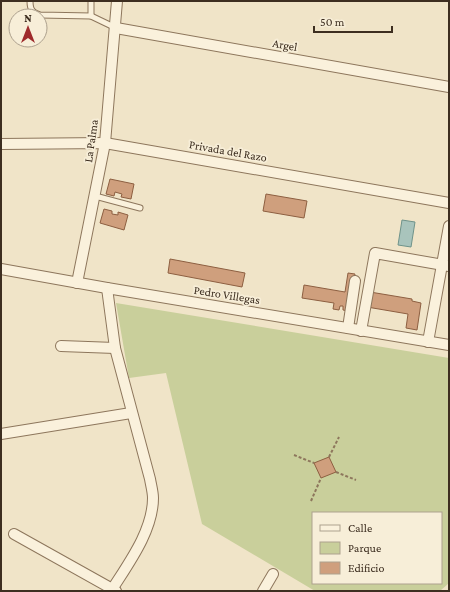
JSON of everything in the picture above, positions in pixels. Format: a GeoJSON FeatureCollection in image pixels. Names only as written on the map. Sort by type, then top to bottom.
{"type":"FeatureCollection","features":[{"type":"Feature","properties":{"kind":"street","name":"La Palma"},"geometry":{"type":"LineString","coordinates":[[77,283],[105,143],[116,28],[117,1]]}},
{"type":"Feature","properties":{"kind":"street","name":"Argel"},"geometry":{"type":"LineString","coordinates":[[116,28],[449,87]]}},
{"type":"Feature","properties":{"kind":"street","name":"Privada del Razo"},"geometry":{"type":"LineString","coordinates":[[1,144],[105,143],[449,203]]}},
{"type":"Feature","properties":{"kind":"street"},"geometry":{"type":"LineString","coordinates":[[428,342],[446,265],[449,226]]}},
{"type":"Feature","properties":{"kind":"street"},"geometry":{"type":"LineString","coordinates":[[361,330],[375,254],[446,265]]}},
{"type":"Feature","properties":{"kind":"street","name":"Pedro Villegas"},"geometry":{"type":"LineString","coordinates":[[1,269],[449,345]]}},
{"type":"Feature","properties":{"kind":"street"},"geometry":{"type":"LineString","coordinates":[[348,328],[355,281]]}},
{"type":"Feature","properties":{"kind":"street"},"geometry":{"type":"LineString","coordinates":[[14,534],[113,590],[141,542],[151,516],[153,498],[150,479],[115,348],[107,288]]}},
{"type":"Feature","properties":{"kind":"street"},"geometry":{"type":"LineString","coordinates":[[61,346],[115,348]]}},
{"type":"Feature","properties":{"kind":"street"},"geometry":{"type":"LineString","coordinates":[[1,434],[132,413]]}},
{"type":"Feature","properties":{"kind":"street"},"geometry":{"type":"LineString","coordinates":[[263,591],[273,574]]}},
{"type":"Feature","properties":{"kind":"lane"},"geometry":{"type":"LineString","coordinates":[[30,1],[30,8],[33,13],[40,15],[91,16],[116,28]]}},
{"type":"Feature","properties":{"kind":"lane"},"geometry":{"type":"LineString","coordinates":[[91,1],[91,16]]}},
{"type":"Feature","properties":{"kind":"lane"},"geometry":{"type":"LineString","coordinates":[[95,196],[140,208]]}},
{"type":"Feature","properties":{"kind":"path"},"geometry":{"type":"LineString","coordinates":[[329,457],[339,437]]}},
{"type":"Feature","properties":{"kind":"path"},"geometry":{"type":"LineString","coordinates":[[294,455],[314,463]]}},
{"type":"Feature","properties":{"kind":"path"},"geometry":{"type":"LineString","coordinates":[[336,472],[356,480]]}},
{"type":"Feature","properties":{"kind":"path"},"geometry":{"type":"LineString","coordinates":[[311,501],[321,478]]}},
{"type":"Feature","properties":{"kind":"green space"},"geometry":{"type":"Polygon","coordinates":[[[116,303],[449,358],[449,583],[440,591],[315,591],[202,524],[166,373],[129,378],[116,303]]]}},
{"type":"Feature","properties":{"kind":"water"},"geometry":{"type":"Polygon","coordinates":[[[402,220],[415,222],[411,247],[398,245],[402,220]]]}},
{"type":"Feature","properties":{"kind":"building"},"geometry":{"type":"Polygon","coordinates":[[[110,179],[134,184],[131,199],[121,197],[122,194],[115,192],[114,196],[106,194],[110,179]]]}},
{"type":"Feature","properties":{"kind":"building"},"geometry":{"type":"Polygon","coordinates":[[[266,194],[307,201],[304,218],[263,211],[266,194]]]}},
{"type":"Feature","properties":{"kind":"building"},"geometry":{"type":"Polygon","coordinates":[[[104,209],[112,211],[112,214],[118,215],[118,212],[128,215],[124,230],[100,223],[104,209]]]}},
{"type":"Feature","properties":{"kind":"building"},"geometry":{"type":"Polygon","coordinates":[[[170,259],[245,273],[242,287],[168,273],[170,259]]]}},
{"type":"Feature","properties":{"kind":"building"},"geometry":{"type":"Polygon","coordinates":[[[348,273],[355,274],[348,311],[343,310],[343,306],[340,306],[339,310],[333,309],[334,303],[302,298],[304,285],[345,292],[348,273]]]}},
{"type":"Feature","properties":{"kind":"building"},"geometry":{"type":"Polygon","coordinates":[[[370,292],[412,299],[412,301],[421,303],[417,330],[406,328],[408,314],[367,307],[370,292]]]}},
{"type":"Feature","properties":{"kind":"building"},"geometry":{"type":"Polygon","coordinates":[[[329,457],[336,472],[321,478],[314,463],[329,457]]]}}]}
